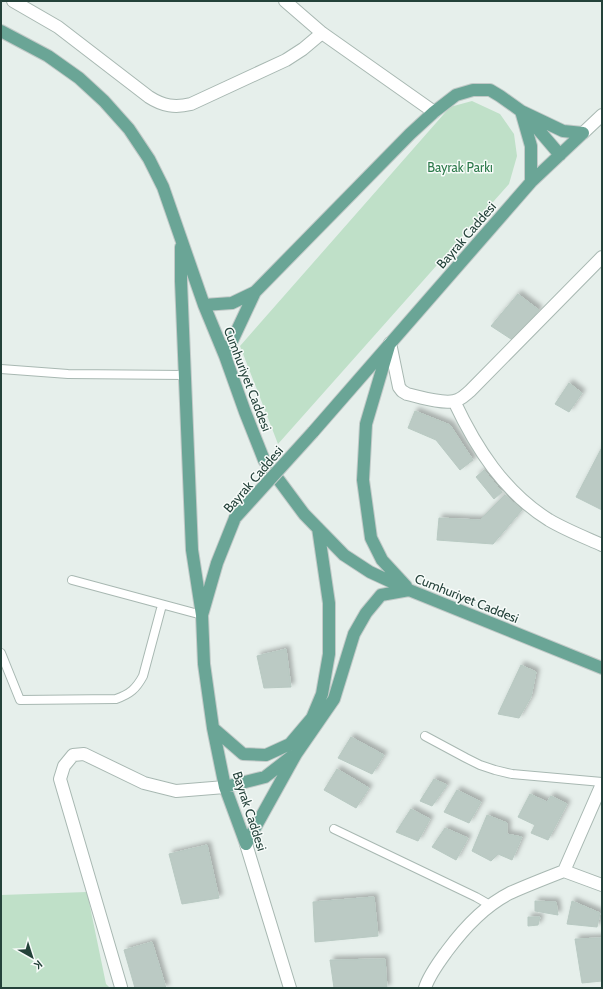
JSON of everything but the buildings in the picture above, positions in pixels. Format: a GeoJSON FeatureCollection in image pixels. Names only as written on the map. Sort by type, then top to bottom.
{"type":"FeatureCollection","features":[{"type":"Feature","properties":{"kind":"main road","name":"Cumhuriyet Caddesi"},"geometry":{"type":"LineString","coordinates":[[1,31],[48,56],[79,78],[129,129],[149,159],[163,187],[204,305],[264,460],[304,514],[344,555],[370,572],[409,590],[602,668]]}},
{"type":"Feature","properties":{"kind":"main road"},"geometry":{"type":"LineString","coordinates":[[225,356],[255,292],[404,140],[434,112],[456,95],[473,90],[490,90],[521,110],[563,131],[583,133]]}},
{"type":"Feature","properties":{"kind":"main road"},"geometry":{"type":"LineString","coordinates":[[521,110],[560,155]]}},
{"type":"Feature","properties":{"kind":"main road"},"geometry":{"type":"LineString","coordinates":[[521,110],[531,146],[531,182]]}},
{"type":"Feature","properties":{"kind":"main road","name":"Bayrak Caddesi"},"geometry":{"type":"LineString","coordinates":[[246,844],[225,787],[213,728],[204,664],[202,615],[217,563],[235,518],[531,182],[583,133]]}},
{"type":"Feature","properties":{"kind":"main road"},"geometry":{"type":"LineString","coordinates":[[181,236],[181,281],[192,550],[202,615]]}},
{"type":"Feature","properties":{"kind":"main road"},"geometry":{"type":"LineString","coordinates":[[204,305],[232,303],[255,292]]}},
{"type":"Feature","properties":{"kind":"main road"},"geometry":{"type":"LineString","coordinates":[[390,343],[366,424],[363,480],[371,538],[382,560],[409,590]]}},
{"type":"Feature","properties":{"kind":"main road"},"geometry":{"type":"LineString","coordinates":[[213,728],[243,754],[266,755],[290,744],[312,718],[322,694],[329,654],[329,603],[318,528]]}},
{"type":"Feature","properties":{"kind":"main road"},"geometry":{"type":"LineString","coordinates":[[246,844],[296,754],[334,699],[354,634],[366,613],[381,595],[409,590]]}},
{"type":"Feature","properties":{"kind":"main road"},"geometry":{"type":"LineString","coordinates":[[225,787],[265,777],[296,754]]}},
{"type":"Feature","properties":{"kind":"street"},"geometry":{"type":"LineString","coordinates":[[13,1],[58,27],[149,97],[162,104],[177,107],[191,104],[286,60],[303,49],[322,32]]}},
{"type":"Feature","properties":{"kind":"street"},"geometry":{"type":"LineString","coordinates":[[285,1],[322,32],[434,112]]}},
{"type":"Feature","properties":{"kind":"street","name":"Bayrak Caddesi"},"geometry":{"type":"LineString","coordinates":[[583,133],[602,115]]}},
{"type":"Feature","properties":{"kind":"street"},"geometry":{"type":"LineString","coordinates":[[390,343],[397,379],[399,387],[402,391],[407,394],[445,402],[461,399],[602,257]]}},
{"type":"Feature","properties":{"kind":"street"},"geometry":{"type":"LineString","coordinates":[[454,401],[463,422],[486,459],[514,492],[548,519],[602,545]]}},
{"type":"Feature","properties":{"kind":"street"},"geometry":{"type":"LineString","coordinates":[[121,987],[60,779],[64,766],[73,755],[84,754],[144,783],[176,791],[225,787]]}},
{"type":"Feature","properties":{"kind":"street"},"geometry":{"type":"LineString","coordinates":[[425,988],[439,962],[456,938],[474,918],[490,905],[510,894],[564,870],[602,783]]}},
{"type":"Feature","properties":{"kind":"street","name":"Bayrak Caddesi"},"geometry":{"type":"LineString","coordinates":[[246,844],[290,988]]}},
{"type":"Feature","properties":{"kind":"street"},"geometry":{"type":"LineString","coordinates":[[564,870],[602,885]]}},
{"type":"Feature","properties":{"kind":"lane"},"geometry":{"type":"LineString","coordinates":[[1,369],[68,374],[185,375]]}},
{"type":"Feature","properties":{"kind":"lane"},"geometry":{"type":"LineString","coordinates":[[72,580],[202,615]]}},
{"type":"Feature","properties":{"kind":"lane"},"geometry":{"type":"LineString","coordinates":[[1,654],[20,700],[116,699],[133,690],[139,684],[143,676],[162,605]]}},
{"type":"Feature","properties":{"kind":"lane"},"geometry":{"type":"LineString","coordinates":[[425,736],[480,765],[495,770],[602,783]]}},
{"type":"Feature","properties":{"kind":"lane"},"geometry":{"type":"LineString","coordinates":[[334,829],[490,905]]}},
{"type":"Feature","properties":{"kind":"green space","name":"Bayrak Parkı"},"geometry":{"type":"Polygon","coordinates":[[[472,101],[500,114],[514,134],[517,156],[509,184],[278,444],[240,346],[450,107],[472,101]]]}},
{"type":"Feature","properties":{"kind":"green space"},"geometry":{"type":"Polygon","coordinates":[[[87,892],[106,984],[110,988],[1,988],[1,895],[87,892]]]}}]}
